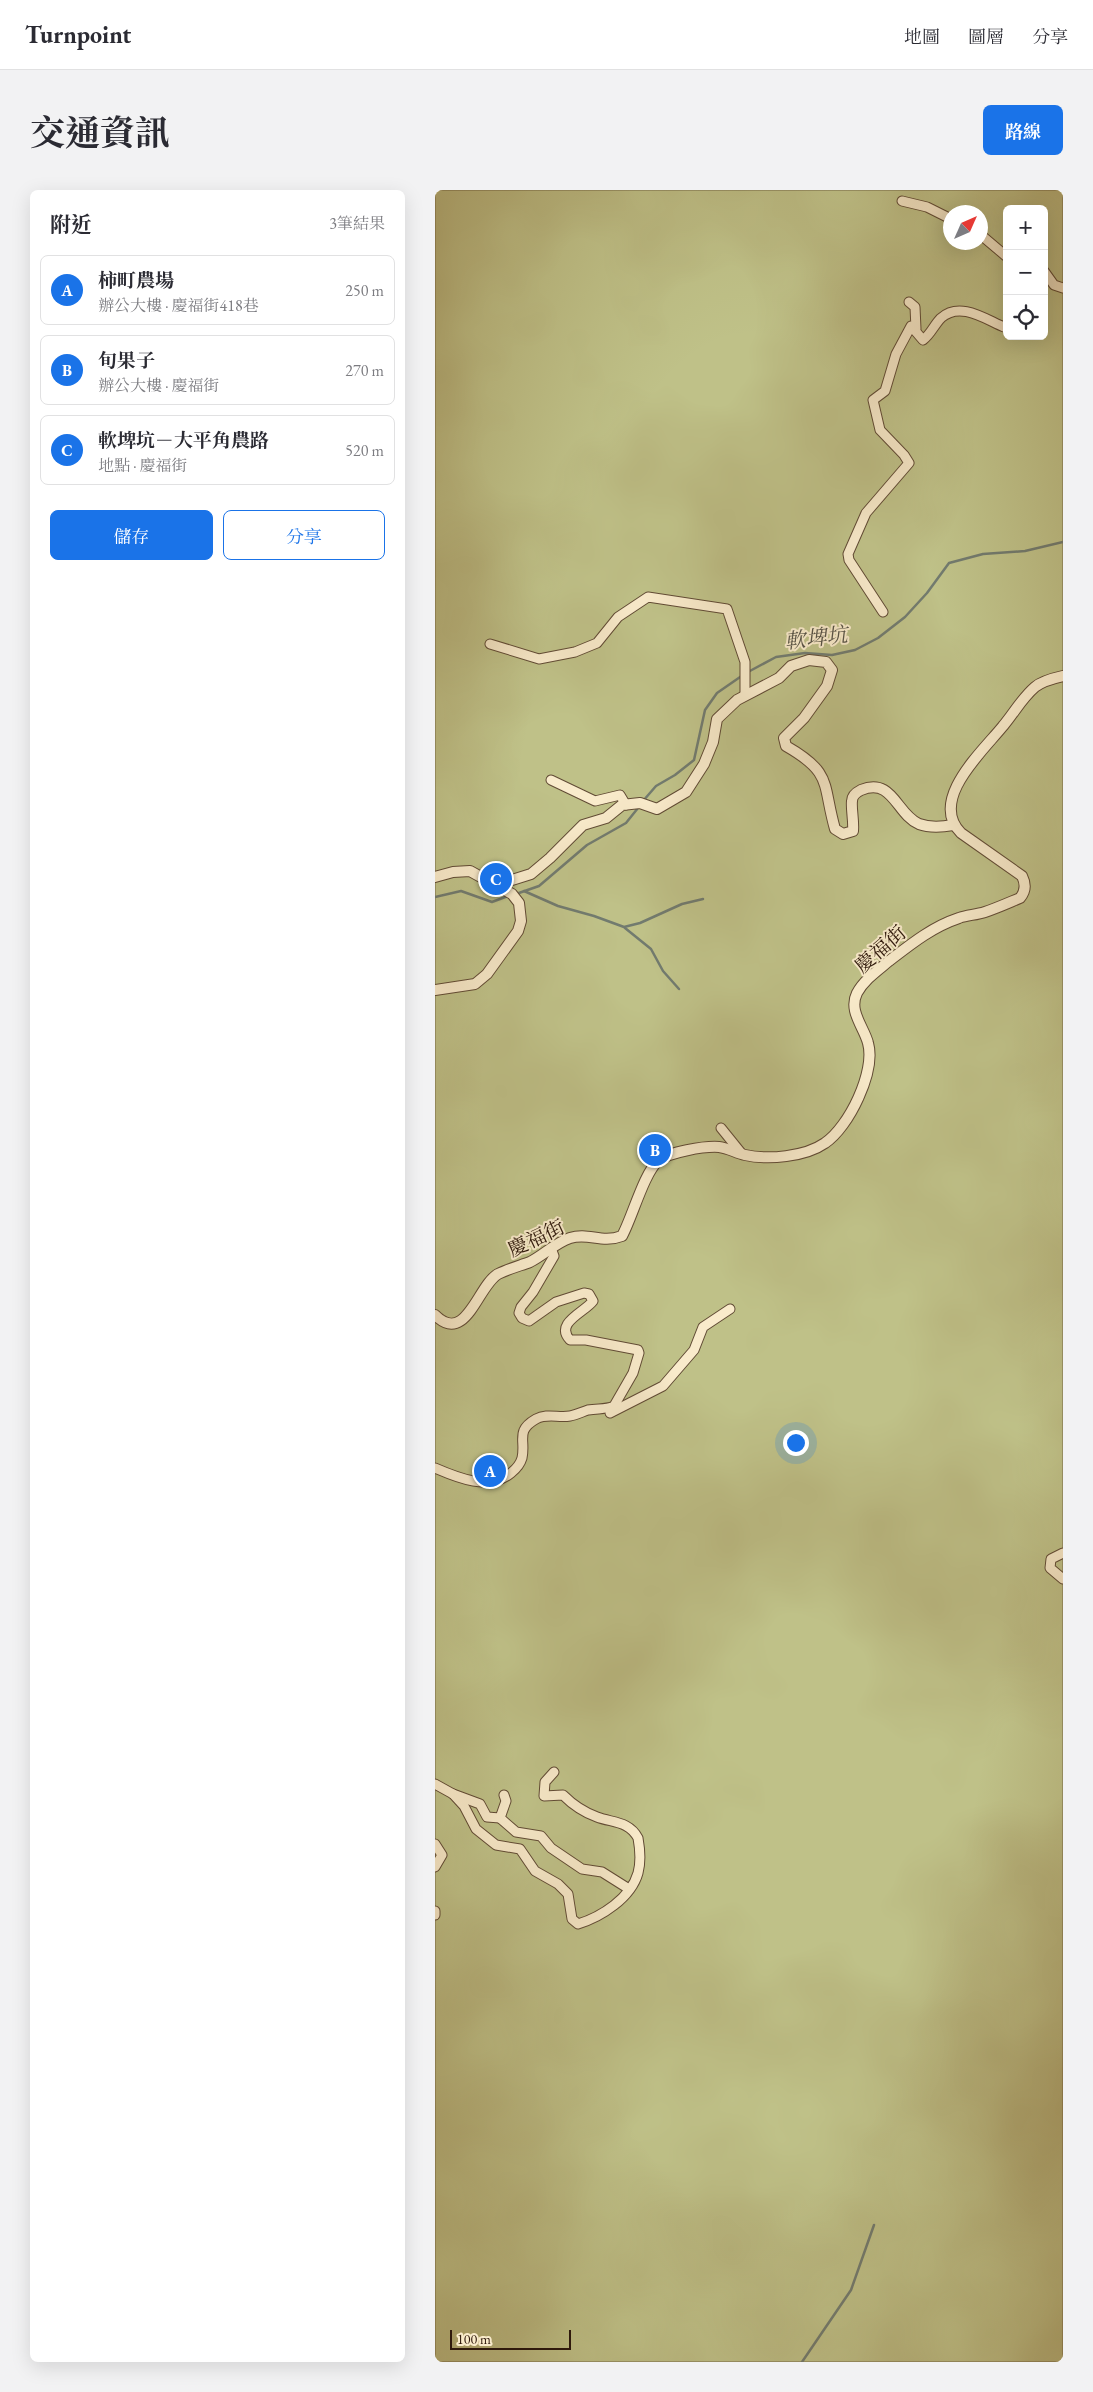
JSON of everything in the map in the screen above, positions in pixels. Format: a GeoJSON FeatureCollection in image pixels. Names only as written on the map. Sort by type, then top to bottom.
{"type":"FeatureCollection","features":[{"type":"Feature","properties":{"kind":"street"},"geometry":{"type":"LineString","coordinates":[[902,201],[927,207],[943,215]]}},
{"type":"Feature","properties":{"kind":"street"},"geometry":{"type":"LineString","coordinates":[[988,241],[1003,254]]}},
{"type":"Feature","properties":{"kind":"street"},"geometry":{"type":"LineString","coordinates":[[1048,276],[1055,285],[1063,288]]}},
{"type":"Feature","properties":{"kind":"street"},"geometry":{"type":"LineString","coordinates":[[909,302],[915,307],[916,329]]}},
{"type":"Feature","properties":{"kind":"street"},"geometry":{"type":"LineString","coordinates":[[883,612],[849,560],[848,554],[866,513],[909,463],[881,430],[873,400],[885,391],[896,354],[911,326],[916,329],[923,340],[930,335],[940,319],[952,311],[970,311],[1003,327]]}},
{"type":"Feature","properties":{"kind":"street"},"geometry":{"type":"LineString","coordinates":[[490,644],[539,659],[575,652],[597,643],[618,617],[648,597],[727,609],[745,662],[745,690]]}},
{"type":"Feature","properties":{"kind":"street"},"geometry":{"type":"LineString","coordinates":[[496,885],[531,874],[583,825],[606,818],[624,805],[640,803],[657,809],[686,792],[704,764],[713,742],[717,720],[745,690],[779,678],[791,666],[809,660],[826,662],[832,670],[827,686],[804,718],[784,738],[786,746],[812,762],[824,777],[835,829],[843,834],[853,831],[855,818],[852,800],[856,792],[867,788],[879,787],[892,796],[908,816],[918,824],[937,827],[953,825],[950,806],[970,763],[1036,686],[1063,676]]}},
{"type":"Feature","properties":{"kind":"street"},"geometry":{"type":"LineString","coordinates":[[551,780],[595,801],[620,795],[624,805]]}},
{"type":"Feature","properties":{"kind":"street","name":"慶福街"},"geometry":{"type":"LineString","coordinates":[[435,1315],[440,1320],[451,1323],[461,1321],[473,1308],[486,1284],[497,1275],[531,1261],[570,1238],[585,1236],[610,1241],[622,1236],[648,1176],[655,1165],[664,1158],[707,1147],[721,1147],[741,1154],[762,1157],[794,1154],[812,1150],[827,1143],[857,1104],[865,1083],[869,1065],[869,1044],[854,1006],[856,994],[868,978],[917,938],[960,917],[983,913],[1019,898],[1023,894],[1026,884],[1017,870],[961,833],[953,825]]}},
{"type":"Feature","properties":{"kind":"street"},"geometry":{"type":"LineString","coordinates":[[435,877],[453,872],[470,871],[514,896],[519,903],[521,921],[518,931],[487,974],[475,984],[435,990]]}},
{"type":"Feature","properties":{"kind":"street"},"geometry":{"type":"LineString","coordinates":[[721,1128],[741,1154]]}},
{"type":"Feature","properties":{"kind":"street"},"geometry":{"type":"LineString","coordinates":[[435,1468],[464,1479],[485,1483],[502,1480],[517,1468],[521,1460],[521,1436],[525,1427],[537,1418],[544,1416],[570,1416],[614,1406],[633,1373],[639,1353],[634,1348],[619,1348],[586,1340],[570,1340],[567,1337],[566,1331],[571,1317],[586,1308],[593,1301],[589,1294],[585,1293],[556,1302],[529,1321],[522,1318],[519,1313],[521,1307],[533,1292],[554,1256],[551,1248]]}},
{"type":"Feature","properties":{"kind":"street"},"geometry":{"type":"LineString","coordinates":[[601,1410],[608,1414],[663,1386],[694,1350],[703,1327],[731,1309]]}},
{"type":"Feature","properties":{"kind":"street"},"geometry":{"type":"LineString","coordinates":[[1063,1553],[1051,1559],[1050,1568],[1063,1579]]}},
{"type":"Feature","properties":{"kind":"street"},"geometry":{"type":"LineString","coordinates":[[453,1794],[463,1806],[476,1829],[496,1845],[520,1849],[535,1871],[558,1884],[567,1894],[572,1919],[578,1924],[589,1921],[615,1904],[629,1889],[638,1874],[639,1846],[636,1833],[623,1824],[595,1817],[576,1808],[563,1795],[544,1796],[545,1782],[554,1772]]}},
{"type":"Feature","properties":{"kind":"street"},"geometry":{"type":"LineString","coordinates":[[435,1784],[453,1794],[480,1804],[487,1817],[500,1818],[516,1832],[541,1836],[551,1848],[581,1869],[602,1872],[629,1889]]}},
{"type":"Feature","properties":{"kind":"street"},"geometry":{"type":"LineString","coordinates":[[500,1818],[506,1801],[504,1794]]}},
{"type":"Feature","properties":{"kind":"street"},"geometry":{"type":"LineString","coordinates":[[435,1844],[442,1855],[435,1867]]}},
{"type":"Feature","properties":{"kind":"street"},"geometry":{"type":"LineString","coordinates":[[435,1910],[435,1915]]}},
{"type":"Feature","properties":{"kind":"green space"},"geometry":{"type":"Polygon","coordinates":[[[435,190],[1063,190],[1063,2362],[435,2362],[435,190]]]}},
{"type":"Feature","properties":{"kind":"waterway","name":"軟埤坑"},"geometry":{"type":"LineString","coordinates":[[748,672],[776,657],[805,653],[832,655],[855,650],[878,638],[905,617],[927,593],[949,563],[983,554],[1025,551],[1063,542]]}},
{"type":"Feature","properties":{"kind":"waterway","name":"軟埤坑"},"geometry":{"type":"LineString","coordinates":[[643,801],[656,786],[675,775],[694,760],[705,710],[717,693],[743,675]]}},
{"type":"Feature","properties":{"kind":"waterway","name":"軟埤坑"},"geometry":{"type":"LineString","coordinates":[[516,894],[539,886],[587,845],[626,823],[638,808]]}},
{"type":"Feature","properties":{"kind":"waterway","name":"軟埤坑"},"geometry":{"type":"LineString","coordinates":[[435,897],[461,891],[492,902],[508,896]]}},
{"type":"Feature","properties":{"kind":"waterway"},"geometry":{"type":"LineString","coordinates":[[524,891],[558,906],[624,927],[640,923],[682,904],[703,899]]}},
{"type":"Feature","properties":{"kind":"waterway"},"geometry":{"type":"LineString","coordinates":[[625,928],[651,949],[663,971],[679,989]]}},
{"type":"Feature","properties":{"kind":"waterway"},"geometry":{"type":"LineString","coordinates":[[802,2362],[851,2290],[874,2225]]}},
{"type":"Feature","properties":{"kind":"place","name":"軟埤坑－大平角農路"},"geometry":{"type":"Point","coordinates":[496,879]}},
{"type":"Feature","properties":{"kind":"place","name":"旬果子"},"geometry":{"type":"Point","coordinates":[655,1150]}},
{"type":"Feature","properties":{"kind":"place","name":"柿町農場"},"geometry":{"type":"Point","coordinates":[490,1471]}}]}
